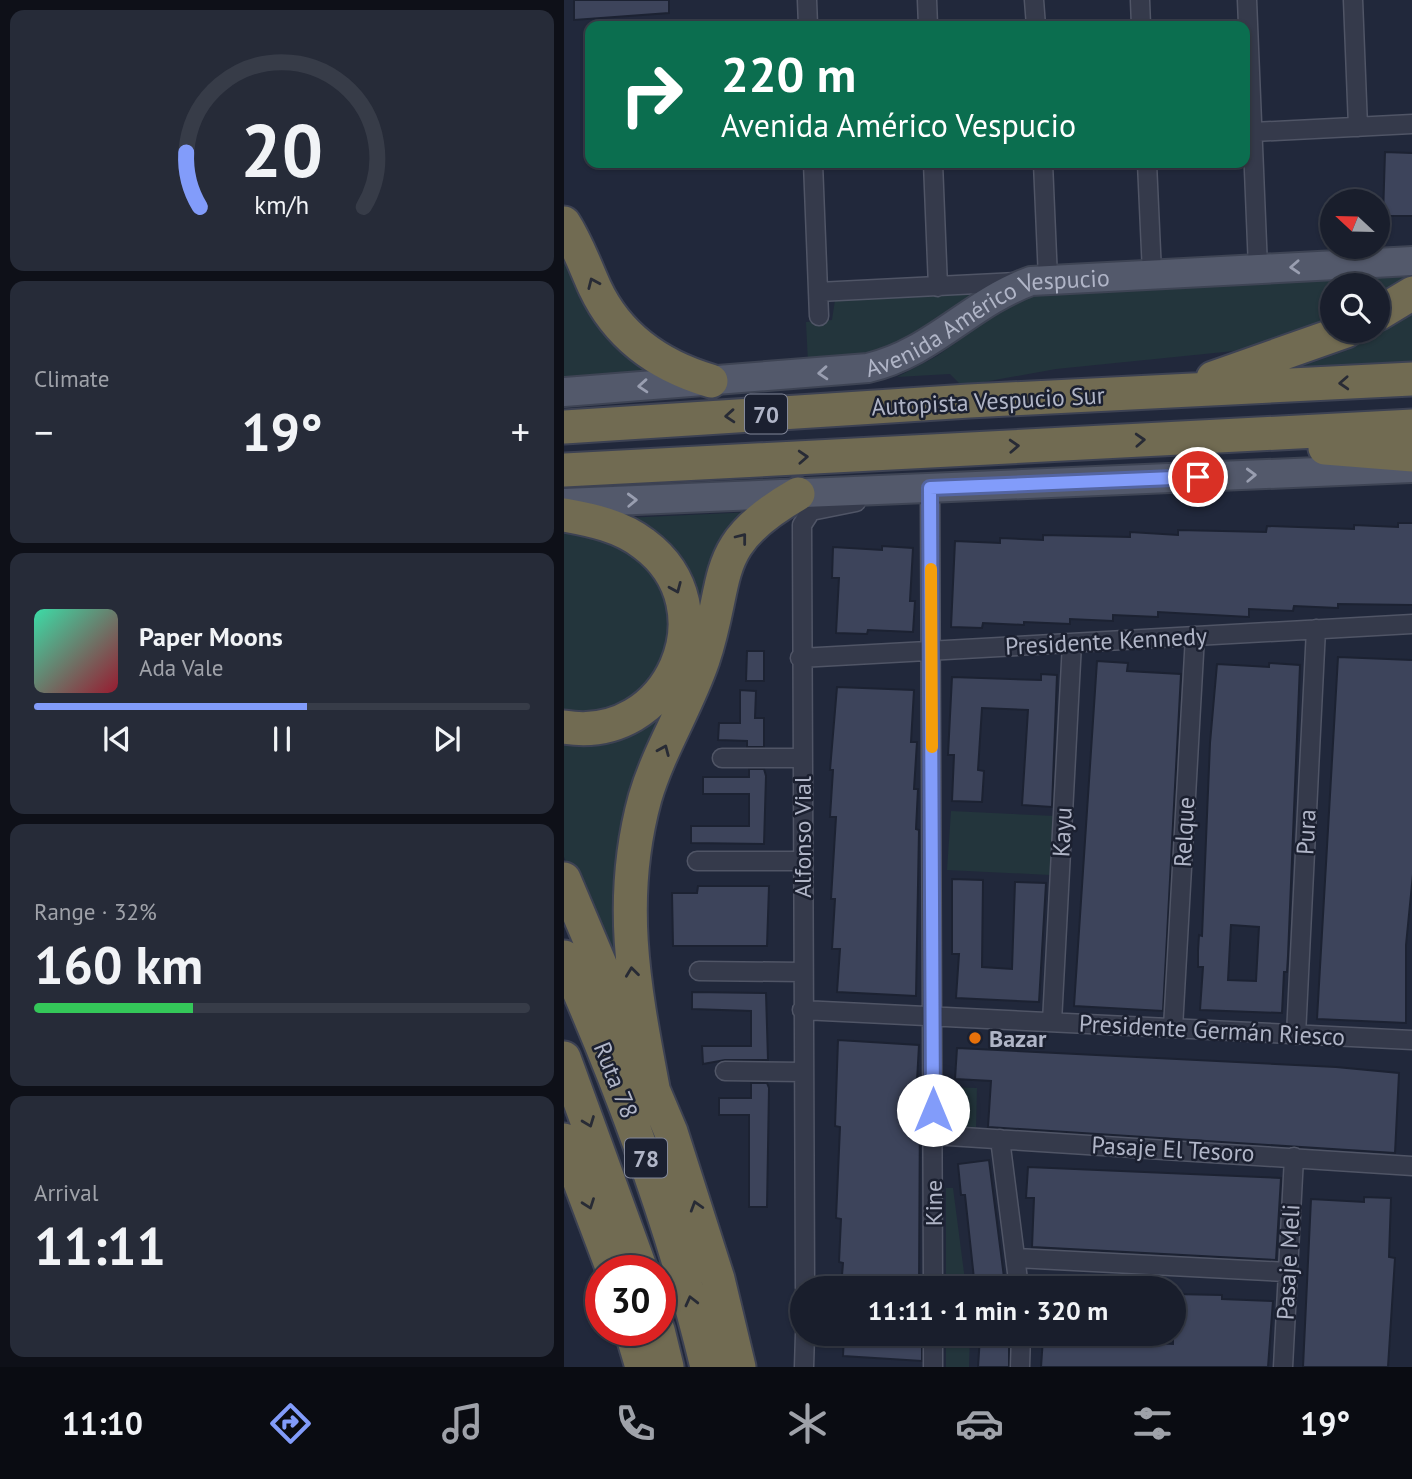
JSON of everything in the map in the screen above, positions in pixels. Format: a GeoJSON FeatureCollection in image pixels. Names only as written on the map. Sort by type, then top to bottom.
{"type":"FeatureCollection","features":[{"type":"Feature","properties":{"kind":"highway"},"geometry":{"type":"LineString","coordinates":[[564,223],[602,300],[624,331],[660,360],[711,382]]}},
{"type":"Feature","properties":{"kind":"highway"},"geometry":{"type":"LineString","coordinates":[[1390,307],[1413,293]]}},
{"type":"Feature","properties":{"kind":"highway"},"geometry":{"type":"LineString","coordinates":[[1155,392],[1217,377],[1320,340]]}},
{"type":"Feature","properties":{"kind":"highway","name":"Autopista Vespucio Sur"},"geometry":{"type":"LineString","coordinates":[[564,427],[1413,379]]}},
{"type":"Feature","properties":{"kind":"highway","name":"Autopista Vespucio Sur"},"geometry":{"type":"LineString","coordinates":[[564,470],[1413,426]]}},
{"type":"Feature","properties":{"kind":"highway"},"geometry":{"type":"LineString","coordinates":[[1197,437],[1413,455]]}},
{"type":"Feature","properties":{"kind":"highway"},"geometry":{"type":"LineString","coordinates":[[653,1087],[633,981],[629,931],[634,850],[646,797],[702,661],[720,582],[730,553],[758,520],[798,494]]}},
{"type":"Feature","properties":{"kind":"highway"},"geometry":{"type":"LineString","coordinates":[[564,515],[615,528],[651,550],[677,587],[683,607],[685,630],[681,653],[673,674],[647,708],[628,719],[606,726],[564,727]]}},
{"type":"Feature","properties":{"kind":"highway"},"geometry":{"type":"LineString","coordinates":[[564,879],[653,1087],[704,1233],[739,1367]]}},
{"type":"Feature","properties":{"kind":"highway","name":"Ruta 78"},"geometry":{"type":"LineString","coordinates":[[564,957],[646,1159],[682,1267],[708,1367]]}},
{"type":"Feature","properties":{"kind":"highway","name":"Ruta 78"},"geometry":{"type":"LineString","coordinates":[[564,1058],[636,1255]]}},
{"type":"Feature","properties":{"kind":"highway"},"geometry":{"type":"LineString","coordinates":[[564,1140],[607,1255]]}},
{"type":"Feature","properties":{"kind":"highway"},"geometry":{"type":"LineString","coordinates":[[636,1346],[642,1367]]}},
{"type":"Feature","properties":{"kind":"highway"},"geometry":{"type":"LineString","coordinates":[[662,1346],[667,1367]]}},
{"type":"Feature","properties":{"kind":"main road","name":"Avenida Américo Vespucio"},"geometry":{"type":"LineString","coordinates":[[564,391],[845,371],[892,362],[929,344],[979,307],[1040,280],[1152,272],[1413,261]]}},
{"type":"Feature","properties":{"kind":"main road"},"geometry":{"type":"LineString","coordinates":[[564,503],[1413,468]]}},
{"type":"Feature","properties":{"kind":"street"},"geometry":{"type":"LineString","coordinates":[[807,0],[808,21]]}},
{"type":"Feature","properties":{"kind":"street"},"geometry":{"type":"LineString","coordinates":[[927,0],[928,21]]}},
{"type":"Feature","properties":{"kind":"street"},"geometry":{"type":"LineString","coordinates":[[1034,0],[1036,21]]}},
{"type":"Feature","properties":{"kind":"street"},"geometry":{"type":"LineString","coordinates":[[1140,0],[1141,21]]}},
{"type":"Feature","properties":{"kind":"street"},"geometry":{"type":"LineString","coordinates":[[1246,0],[1247,21]]}},
{"type":"Feature","properties":{"kind":"street"},"geometry":{"type":"LineString","coordinates":[[1353,0],[1358,127]]}},
{"type":"Feature","properties":{"kind":"street"},"geometry":{"type":"LineString","coordinates":[[1250,75],[1258,268]]}},
{"type":"Feature","properties":{"kind":"street"},"geometry":{"type":"LineString","coordinates":[[1253,132],[1413,124]]}},
{"type":"Feature","properties":{"kind":"street"},"geometry":{"type":"LineString","coordinates":[[813,168],[819,316]]}},
{"type":"Feature","properties":{"kind":"street"},"geometry":{"type":"LineString","coordinates":[[933,168],[938,287]]}},
{"type":"Feature","properties":{"kind":"street"},"geometry":{"type":"LineString","coordinates":[[818,292],[1040,280],[1043,168]]}},
{"type":"Feature","properties":{"kind":"street"},"geometry":{"type":"LineString","coordinates":[[1147,168],[1152,272]]}},
{"type":"Feature","properties":{"kind":"street","name":"Kine"},"geometry":{"type":"LineString","coordinates":[[930,488],[933,1276]]}},
{"type":"Feature","properties":{"kind":"street","name":"Alfonso Vial"},"geometry":{"type":"LineString","coordinates":[[805,1276],[800,658],[802,525],[807,514],[817,509],[930,488]]}},
{"type":"Feature","properties":{"kind":"street","name":"Presidente Kennedy"},"geometry":{"type":"LineString","coordinates":[[800,658],[1413,624]]}},
{"type":"Feature","properties":{"kind":"street","name":"Pura"},"geometry":{"type":"LineString","coordinates":[[1296,1035],[1316,629]]}},
{"type":"Feature","properties":{"kind":"street","name":"Relque"},"geometry":{"type":"LineString","coordinates":[[1174,1028],[1195,636]]}},
{"type":"Feature","properties":{"kind":"street","name":"Kayu"},"geometry":{"type":"LineString","coordinates":[[1052,1022],[1072,643]]}},
{"type":"Feature","properties":{"kind":"street"},"geometry":{"type":"LineString","coordinates":[[722,758],[802,758]]}},
{"type":"Feature","properties":{"kind":"street"},"geometry":{"type":"LineString","coordinates":[[697,861],[803,860]]}},
{"type":"Feature","properties":{"kind":"street"},"geometry":{"type":"LineString","coordinates":[[699,971],[802,972]]}},
{"type":"Feature","properties":{"kind":"street","name":"Presidente Germán Riesco"},"geometry":{"type":"LineString","coordinates":[[802,1010],[1413,1040]]}},
{"type":"Feature","properties":{"kind":"street"},"geometry":{"type":"LineString","coordinates":[[725,1071],[803,1072]]}},
{"type":"Feature","properties":{"kind":"street","name":"Pasaje El Tesoro"},"geometry":{"type":"LineString","coordinates":[[933,1135],[1413,1166]]}},
{"type":"Feature","properties":{"kind":"street"},"geometry":{"type":"LineString","coordinates":[[1000,1139],[1017,1276]]}},
{"type":"Feature","properties":{"kind":"street","name":"Pasaje Meli"},"geometry":{"type":"LineString","coordinates":[[1283,1367],[1294,1157]]}},
{"type":"Feature","properties":{"kind":"street"},"geometry":{"type":"LineString","coordinates":[[1016,1258],[1287,1272]]}},
{"type":"Feature","properties":{"kind":"street"},"geometry":{"type":"LineString","coordinates":[[804,1367],[805,1346]]}},
{"type":"Feature","properties":{"kind":"street"},"geometry":{"type":"LineString","coordinates":[[933,1346],[933,1367]]}},
{"type":"Feature","properties":{"kind":"street"},"geometry":{"type":"LineString","coordinates":[[1020,1367],[1021,1346]]}},
{"type":"Feature","properties":{"kind":"shaded area"},"geometry":{"type":"Polygon","coordinates":[[[564,243],[656,373],[564,378],[564,243]]]}},
{"type":"Feature","properties":{"kind":"shaded area"},"geometry":{"type":"Polygon","coordinates":[[[1412,270],[1412,286],[1390,297],[1390,273],[1364,273],[1412,270]]]}},
{"type":"Feature","properties":{"kind":"shaded area"},"geometry":{"type":"Polygon","coordinates":[[[1320,276],[1320,325],[1244,350],[1056,369],[962,386],[950,374],[897,377],[937,356],[1010,304],[1045,293],[1320,276]]]}},
{"type":"Feature","properties":{"kind":"shaded area"},"geometry":{"type":"Polygon","coordinates":[[[982,289],[902,345],[850,361],[808,362],[806,322],[832,320],[835,300],[982,289]]]}},
{"type":"Feature","properties":{"kind":"shaded area"},"geometry":{"type":"Polygon","coordinates":[[[1412,311],[1412,362],[1300,367],[1348,350],[1359,343],[1390,343],[1390,324],[1412,311]]]}},
{"type":"Feature","properties":{"kind":"shaded area"},"geometry":{"type":"Polygon","coordinates":[[[752,512],[663,731],[625,1001],[564,857],[564,740],[579,742],[692,647],[624,518],[752,512]]]}},
{"type":"Feature","properties":{"kind":"shaded area"},"geometry":{"type":"Polygon","coordinates":[[[564,531],[600,535],[660,573],[675,640],[634,707],[564,719],[564,531]]]}},
{"type":"Feature","properties":{"kind":"shaded area"},"geometry":{"type":"Polygon","coordinates":[[[951,811],[1055,816],[1051,875],[947,870],[951,811]]]}},
{"type":"Feature","properties":{"kind":"shaded area"},"geometry":{"type":"Polygon","coordinates":[[[948,1087],[977,1088],[976,1127],[948,1126],[948,1087]]]}},
{"type":"Feature","properties":{"kind":"shaded area"},"geometry":{"type":"Polygon","coordinates":[[[946,1188],[953,1188],[964,1276],[946,1276],[946,1188]]]}},
{"type":"Feature","properties":{"kind":"shaded area"},"geometry":{"type":"Polygon","coordinates":[[[946,1346],[970,1346],[969,1367],[946,1367],[946,1346]]]}},
{"type":"Feature","properties":{"kind":"building"},"geometry":{"type":"Polygon","coordinates":[[[574,0],[669,0],[669,13],[574,20],[574,0]]]}},
{"type":"Feature","properties":{"kind":"building"},"geometry":{"type":"Polygon","coordinates":[[[1385,152],[1413,153],[1413,216],[1390,216],[1390,189],[1384,189],[1385,152]]]}},
{"type":"Feature","properties":{"kind":"building"},"geometry":{"type":"Polygon","coordinates":[[[1398,523],[1413,523],[1413,605],[1338,604],[1338,608],[1294,606],[1293,611],[1249,609],[1249,617],[1158,612],[1158,617],[1113,615],[1113,621],[1070,619],[1070,624],[983,623],[982,628],[951,627],[955,541],[1000,543],[1000,538],[1043,540],[1043,535],[1130,537],[1130,532],[1178,535],[1178,530],[1266,532],[1267,526],[1354,529],[1354,525],[1398,527],[1398,523]]]}},
{"type":"Feature","properties":{"kind":"building"},"geometry":{"type":"Polygon","coordinates":[[[882,546],[913,548],[910,601],[915,601],[913,632],[868,630],[867,634],[836,633],[839,578],[832,578],[833,547],[882,550],[882,546]]]}},
{"type":"Feature","properties":{"kind":"building"},"geometry":{"type":"Polygon","coordinates":[[[747,651],[764,651],[764,681],[746,681],[747,651]]]}},
{"type":"Feature","properties":{"kind":"building"},"geometry":{"type":"Polygon","coordinates":[[[1338,657],[1413,660],[1413,874],[1406,945],[1406,1023],[1317,1019],[1338,657]]]}},
{"type":"Feature","properties":{"kind":"building"},"geometry":{"type":"Polygon","coordinates":[[[1097,661],[1128,663],[1127,671],[1181,674],[1163,1011],[1074,1006],[1097,661]]]}},
{"type":"Feature","properties":{"kind":"building"},"geometry":{"type":"Polygon","coordinates":[[[1269,663],[1300,665],[1288,956],[1287,972],[1284,972],[1282,1013],[1200,1010],[1203,967],[1198,967],[1198,951],[1199,935],[1202,936],[1210,743],[1217,664],[1269,667],[1269,663]],[[1231,925],[1228,980],[1256,981],[1259,927],[1231,925]]]}},
{"type":"Feature","properties":{"kind":"building"},"geometry":{"type":"Polygon","coordinates":[[[1041,674],[1057,675],[1052,807],[1022,805],[1028,710],[982,708],[978,770],[984,771],[982,802],[952,801],[954,755],[948,755],[952,677],[1041,680],[1041,674]]]}},
{"type":"Feature","properties":{"kind":"building"},"geometry":{"type":"Polygon","coordinates":[[[837,687],[914,690],[911,742],[917,742],[914,789],[918,789],[916,829],[919,830],[916,996],[837,992],[840,949],[832,949],[835,899],[831,899],[836,817],[830,817],[833,770],[830,770],[837,687]]]}},
{"type":"Feature","properties":{"kind":"building"},"geometry":{"type":"Polygon","coordinates":[[[740,690],[756,691],[755,718],[764,718],[764,747],[747,747],[747,741],[718,740],[719,723],[740,723],[740,690]]]}},
{"type":"Feature","properties":{"kind":"building"},"geometry":{"type":"Polygon","coordinates":[[[749,769],[764,769],[766,776],[764,844],[691,843],[691,826],[749,826],[749,794],[703,794],[703,777],[749,777],[749,769]]]}},
{"type":"Feature","properties":{"kind":"building"},"geometry":{"type":"Polygon","coordinates":[[[952,879],[983,880],[982,967],[1012,969],[1015,882],[1046,883],[1039,1002],[956,998],[959,954],[952,954],[952,879]]]}},
{"type":"Feature","properties":{"kind":"building"},"geometry":{"type":"Polygon","coordinates":[[[698,886],[769,886],[767,946],[673,946],[672,893],[697,893],[698,886]]]}},
{"type":"Feature","properties":{"kind":"building"},"geometry":{"type":"Polygon","coordinates":[[[692,992],[766,993],[768,1060],[725,1060],[703,1064],[702,1046],[751,1046],[751,1011],[692,1009],[692,992]]]}},
{"type":"Feature","properties":{"kind":"building"},"geometry":{"type":"Polygon","coordinates":[[[838,1040],[919,1045],[916,1099],[920,1099],[919,1276],[842,1276],[843,1263],[839,1262],[841,1219],[836,1218],[840,1127],[835,1126],[838,1040]]]}},
{"type":"Feature","properties":{"kind":"building"},"geometry":{"type":"Polygon","coordinates":[[[957,1048],[1336,1067],[1399,1073],[1395,1153],[988,1127],[991,1081],[955,1079],[957,1048]]]}},
{"type":"Feature","properties":{"kind":"building"},"geometry":{"type":"Polygon","coordinates":[[[751,1083],[767,1083],[769,1088],[767,1207],[749,1207],[749,1115],[719,1115],[719,1098],[751,1098],[751,1083]]]}},
{"type":"Feature","properties":{"kind":"building"},"geometry":{"type":"Polygon","coordinates":[[[989,1160],[1004,1276],[974,1276],[965,1195],[961,1195],[958,1164],[989,1160]]]}},
{"type":"Feature","properties":{"kind":"building"},"geometry":{"type":"Polygon","coordinates":[[[1028,1167],[1281,1178],[1276,1260],[1032,1247],[1034,1198],[1026,1198],[1028,1167]]]}},
{"type":"Feature","properties":{"kind":"building"},"geometry":{"type":"Polygon","coordinates":[[[1364,1197],[1391,1198],[1389,1257],[1395,1258],[1388,1367],[1303,1367],[1311,1199],[1364,1202],[1364,1197]]]}},
{"type":"Feature","properties":{"kind":"building"},"geometry":{"type":"Polygon","coordinates":[[[1186,1294],[1273,1301],[1268,1367],[1041,1367],[1042,1346],[1186,1346],[1186,1294]]]}},
{"type":"Feature","properties":{"kind":"building"},"geometry":{"type":"Polygon","coordinates":[[[843,1346],[922,1346],[922,1361],[843,1356],[843,1346]]]}},
{"type":"Feature","properties":{"kind":"building"},"geometry":{"type":"Polygon","coordinates":[[[979,1346],[1009,1346],[1009,1367],[978,1367],[979,1346]]]}},
{"type":"Feature","properties":{"kind":"slow traffic"},"geometry":{"type":"LineString","coordinates":[[931,569],[932,747]]}},
{"type":"Feature","properties":{"kind":"place","name":"Bazar"},"geometry":{"type":"Point","coordinates":[975,1038]}},
{"type":"Feature","properties":{"kind":"route"},"geometry":{"type":"LineString","coordinates":[[933,1110],[930,488],[1198,477]]}}]}
